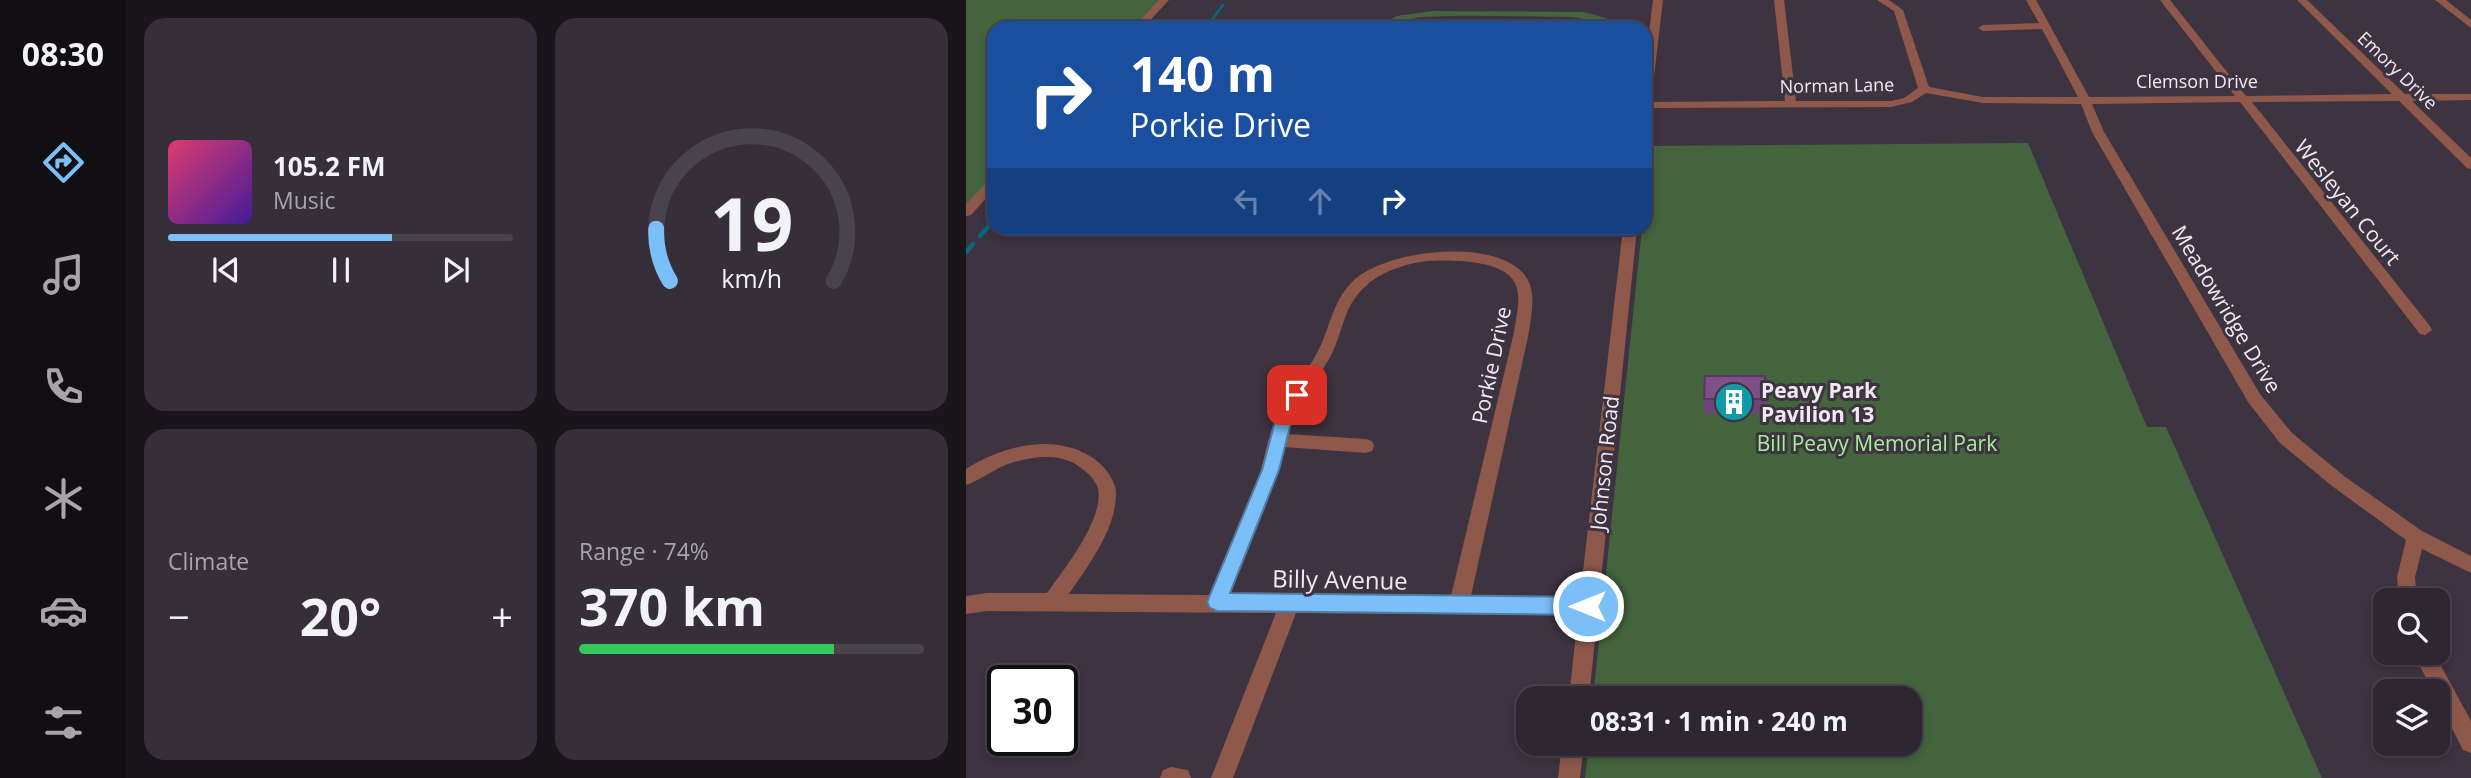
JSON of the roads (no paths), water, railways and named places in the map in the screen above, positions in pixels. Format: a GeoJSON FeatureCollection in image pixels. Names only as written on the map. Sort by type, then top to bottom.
{"type":"FeatureCollection","features":[{"type":"Feature","properties":{"kind":"street"},"geometry":{"type":"LineString","coordinates":[[1144,21],[1164,0]]}},
{"type":"Feature","properties":{"kind":"street"},"geometry":{"type":"LineString","coordinates":[[1652,49],[1658,0]]}},
{"type":"Feature","properties":{"kind":"street"},"geometry":{"type":"LineString","coordinates":[[1779,0],[1791,104]]}},
{"type":"Feature","properties":{"kind":"street","name":"Norman Lane"},"geometry":{"type":"LineString","coordinates":[[1652,107],[1891,104],[1908,100],[1924,89],[1898,9],[1882,0]]}},
{"type":"Feature","properties":{"kind":"street","name":"Meadowridge Drive"},"geometry":{"type":"LineString","coordinates":[[2031,0],[2085,99],[2098,132],[2254,398],[2286,438],[2338,481],[2416,537],[2471,565]]}},
{"type":"Feature","properties":{"kind":"street","name":"Wesleyan Court"},"geometry":{"type":"LineString","coordinates":[[2165,0],[2426,330]]}},
{"type":"Feature","properties":{"kind":"street","name":"Emory Drive"},"geometry":{"type":"LineString","coordinates":[[2302,0],[2471,164]]}},
{"type":"Feature","properties":{"kind":"street"},"geometry":{"type":"LineString","coordinates":[[2440,0],[2471,25]]}},
{"type":"Feature","properties":{"kind":"street"},"geometry":{"type":"LineString","coordinates":[[1983,28],[2045,26]]}},
{"type":"Feature","properties":{"kind":"street","name":"Clemson Drive"},"geometry":{"type":"LineString","coordinates":[[1924,89],[1983,100],[2471,97]]}},
{"type":"Feature","properties":{"kind":"street"},"geometry":{"type":"LineString","coordinates":[[966,212],[987,190]]}},
{"type":"Feature","properties":{"kind":"street","name":"Johnson Road"},"geometry":{"type":"LineString","coordinates":[[1580,686],[1629,235]]}},
{"type":"Feature","properties":{"kind":"street","name":"Porkie Drive"},"geometry":{"type":"LineString","coordinates":[[1217,602],[1248,530],[1285,414],[1327,349],[1338,311],[1363,279],[1386,266],[1416,257],[1480,258],[1507,268],[1522,282],[1527,300],[1525,320],[1500,414],[1459,605]]}},
{"type":"Feature","properties":{"kind":"street"},"geometry":{"type":"LineString","coordinates":[[1278,440],[1366,446]]}},
{"type":"Feature","properties":{"kind":"street"},"geometry":{"type":"LineString","coordinates":[[966,478],[995,461],[1020,454],[1047,451],[1070,452],[1082,456],[1097,471],[1107,490],[1104,510],[1088,545],[1052,602]]}},
{"type":"Feature","properties":{"kind":"street"},"geometry":{"type":"LineString","coordinates":[[2407,588],[2406,577],[2416,537]]}},
{"type":"Feature","properties":{"kind":"street","name":"Billy Avenue"},"geometry":{"type":"LineString","coordinates":[[966,605],[1217,602],[1588,606]]}},
{"type":"Feature","properties":{"kind":"street"},"geometry":{"type":"LineString","coordinates":[[1222,778],[1290,603]]}},
{"type":"Feature","properties":{"kind":"street"},"geometry":{"type":"LineString","coordinates":[[2429,665],[2471,742]]}},
{"type":"Feature","properties":{"kind":"street"},"geometry":{"type":"LineString","coordinates":[[1569,778],[1572,756]]}},
{"type":"Feature","properties":{"kind":"street"},"geometry":{"type":"LineString","coordinates":[[1171,778],[1180,778]]}},
{"type":"Feature","properties":{"kind":"waterway"},"geometry":{"type":"LineString","coordinates":[[1211,21],[1223,5]]}},
{"type":"Feature","properties":{"kind":"waterway"},"geometry":{"type":"LineString","coordinates":[[980,236],[987,228]]}},
{"type":"Feature","properties":{"kind":"waterway"},"geometry":{"type":"LineString","coordinates":[[966,252],[973,244]]}},
{"type":"Feature","properties":{"kind":"place","name":"Peavy Park Pavilion 13"},"geometry":{"type":"Point","coordinates":[1734,402]}},
{"type":"Feature","properties":{"kind":"park label","name":"Bill Peavy Memorial Park"},"geometry":{"type":"Point","coordinates":[1877,443]}}]}
